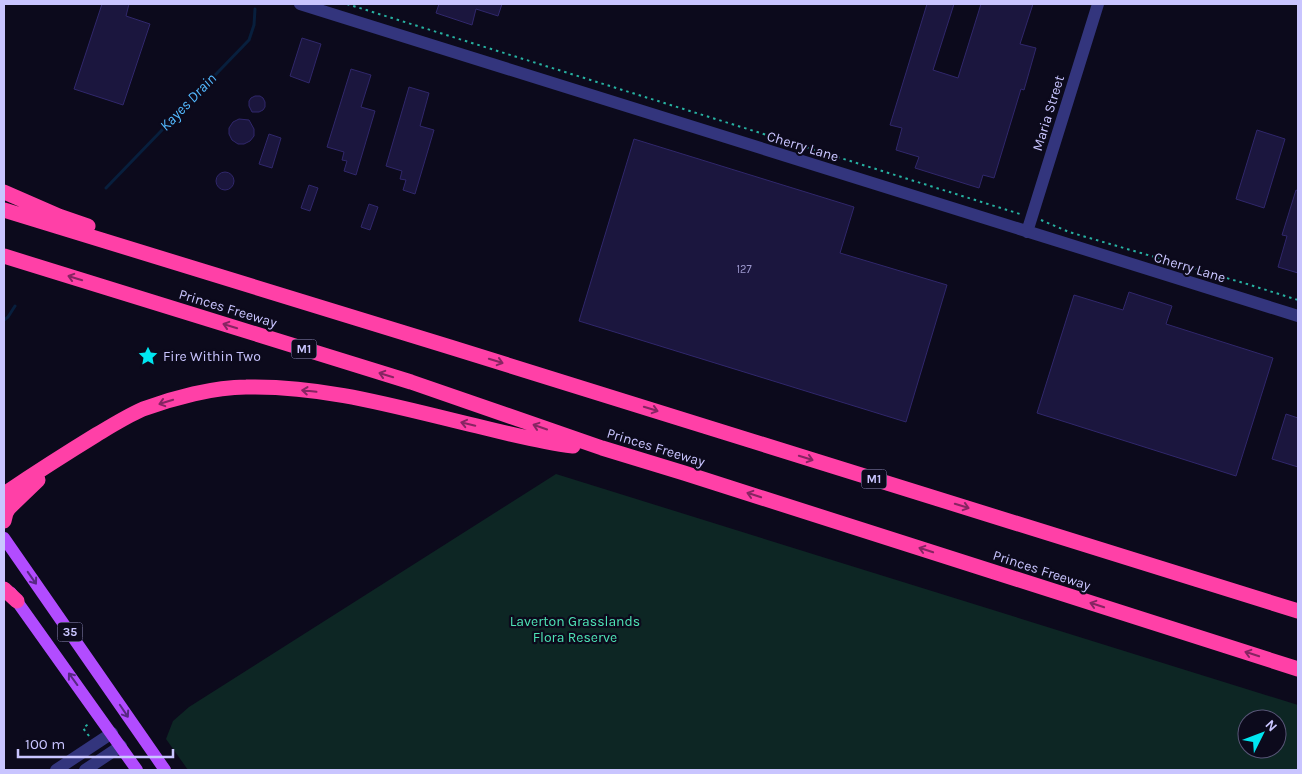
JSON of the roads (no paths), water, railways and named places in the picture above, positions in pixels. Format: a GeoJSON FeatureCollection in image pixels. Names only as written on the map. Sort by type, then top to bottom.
{"type":"FeatureCollection","features":[{"type":"Feature","properties":{"kind":"highway"},"geometry":{"type":"LineString","coordinates":[[4,192],[58,216],[450,347]]}},
{"type":"Feature","properties":{"kind":"highway","name":"Princes Freeway"},"geometry":{"type":"LineString","coordinates":[[4,210],[1298,610]]}},
{"type":"Feature","properties":{"kind":"highway","name":"Princes Freeway"},"geometry":{"type":"LineString","coordinates":[[4,256],[411,382],[602,448],[1298,669]]}},
{"type":"Feature","properties":{"kind":"highway"},"geometry":{"type":"LineString","coordinates":[[4,494],[58,458],[142,410],[190,395],[245,387],[283,388],[352,397],[533,440],[602,448]]}},
{"type":"Feature","properties":{"kind":"highway"},"geometry":{"type":"LineString","coordinates":[[4,521],[9,508],[58,458]]}},
{"type":"Feature","properties":{"kind":"highway"},"geometry":{"type":"LineString","coordinates":[[4,589],[17,601]]}},
{"type":"Feature","properties":{"kind":"main road","name":"35"},"geometry":{"type":"LineString","coordinates":[[4,538],[165,770]]}},
{"type":"Feature","properties":{"kind":"main road","name":"35"},"geometry":{"type":"LineString","coordinates":[[4,582],[138,770]]}},
{"type":"Feature","properties":{"kind":"main road"},"geometry":{"type":"LineString","coordinates":[[112,733],[135,727]]}},
{"type":"Feature","properties":{"kind":"main road"},"geometry":{"type":"LineString","coordinates":[[121,746],[135,727]]}},
{"type":"Feature","properties":{"kind":"street","name":"Cherry Lane"},"geometry":{"type":"LineString","coordinates":[[300,4],[1298,316]]}},
{"type":"Feature","properties":{"kind":"street","name":"Maria Street"},"geometry":{"type":"LineString","coordinates":[[1027,232],[1098,4]]}},
{"type":"Feature","properties":{"kind":"street"},"geometry":{"type":"LineString","coordinates":[[56,770],[112,733]]}},
{"type":"Feature","properties":{"kind":"street"},"geometry":{"type":"LineString","coordinates":[[85,770],[121,746]]}},
{"type":"Feature","properties":{"kind":"waterway","name":"Kayes Drain"},"geometry":{"type":"LineString","coordinates":[[106,188],[249,40],[254,25],[255,9]]}},
{"type":"Feature","properties":{"kind":"waterway","name":"Kayes Drain"},"geometry":{"type":"LineString","coordinates":[[4,320],[15,306]]}},
{"type":"Feature","properties":{"kind":"place","name":"Fire Within Two"},"geometry":{"type":"Point","coordinates":[148,356]}},
{"type":"Feature","properties":{"kind":"park label","name":"Laverton Grasslands Flora Reserve"},"geometry":{"type":"Point","coordinates":[575,630]}}]}
